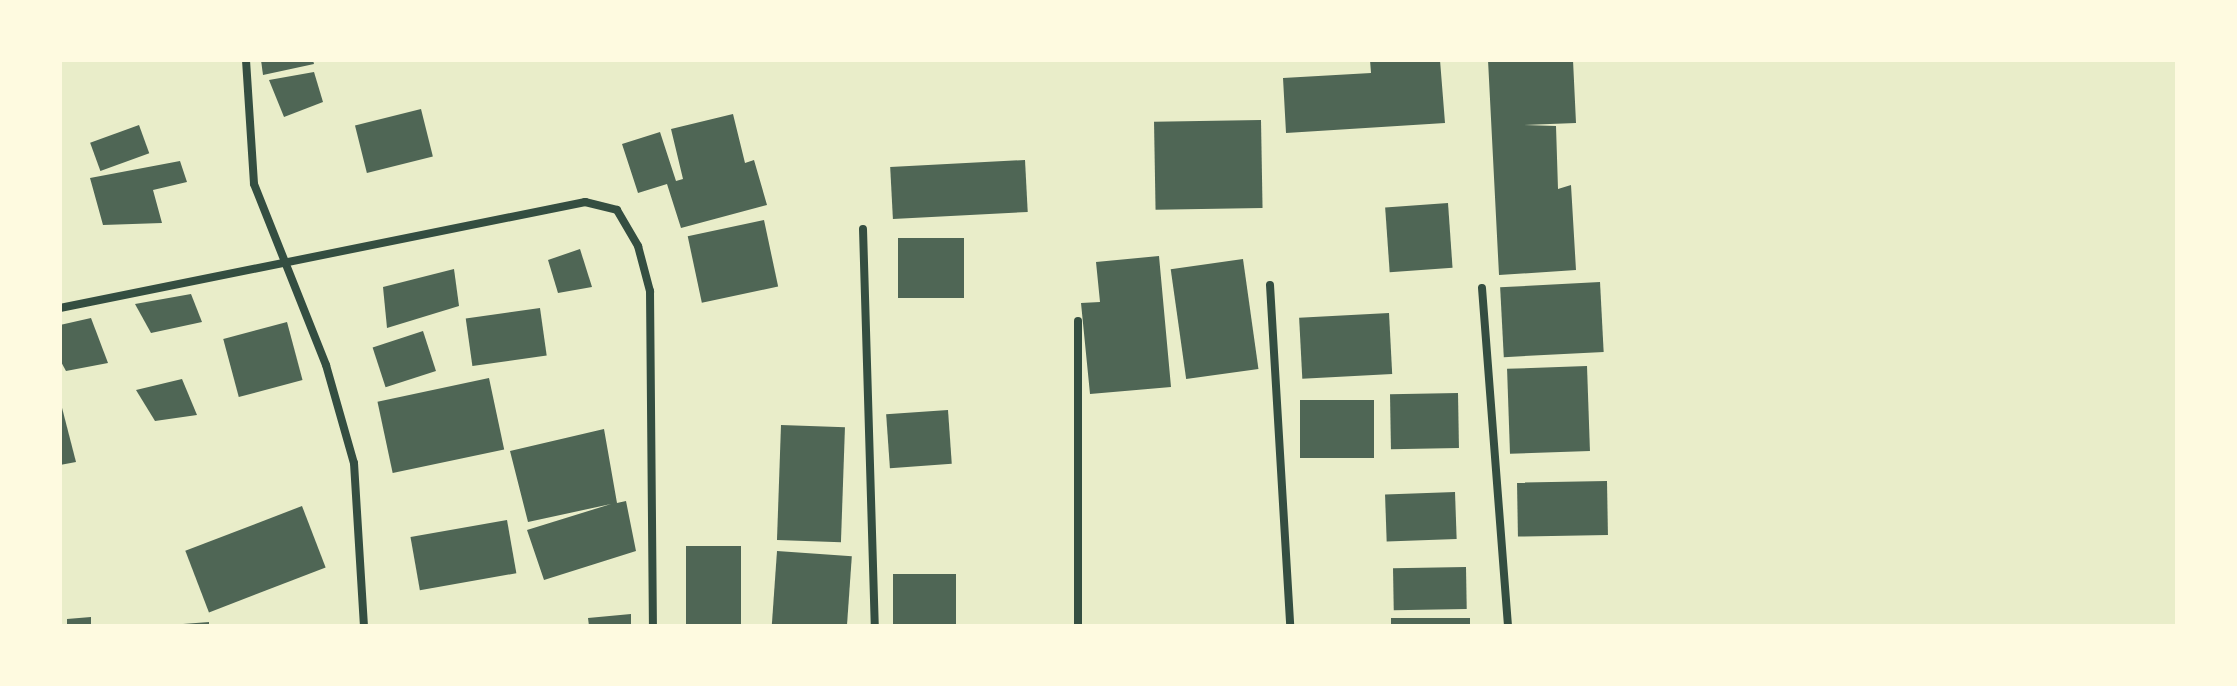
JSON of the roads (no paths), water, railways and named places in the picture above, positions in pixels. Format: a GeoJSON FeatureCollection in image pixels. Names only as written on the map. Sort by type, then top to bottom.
{"type":"FeatureCollection","features":[{"type":"Feature","properties":{"kind":"street"},"geometry":{"type":"LineString","coordinates":[[246,60],[254,184],[283,266],[326,365],[354,463],[364,626]]}},
{"type":"Feature","properties":{"kind":"street"},"geometry":{"type":"LineString","coordinates":[[60,308],[283,266],[585,202],[617,210],[638,246],[650,291],[653,626]]}},
{"type":"Feature","properties":{"kind":"street"},"geometry":{"type":"LineString","coordinates":[[863,229],[875,626]]}},
{"type":"Feature","properties":{"kind":"street"},"geometry":{"type":"LineString","coordinates":[[1270,285],[1290,626]]}},
{"type":"Feature","properties":{"kind":"street"},"geometry":{"type":"LineString","coordinates":[[1482,288],[1508,626]]}},
{"type":"Feature","properties":{"kind":"street"},"geometry":{"type":"LineString","coordinates":[[1078,321],[1078,626]]}}]}
